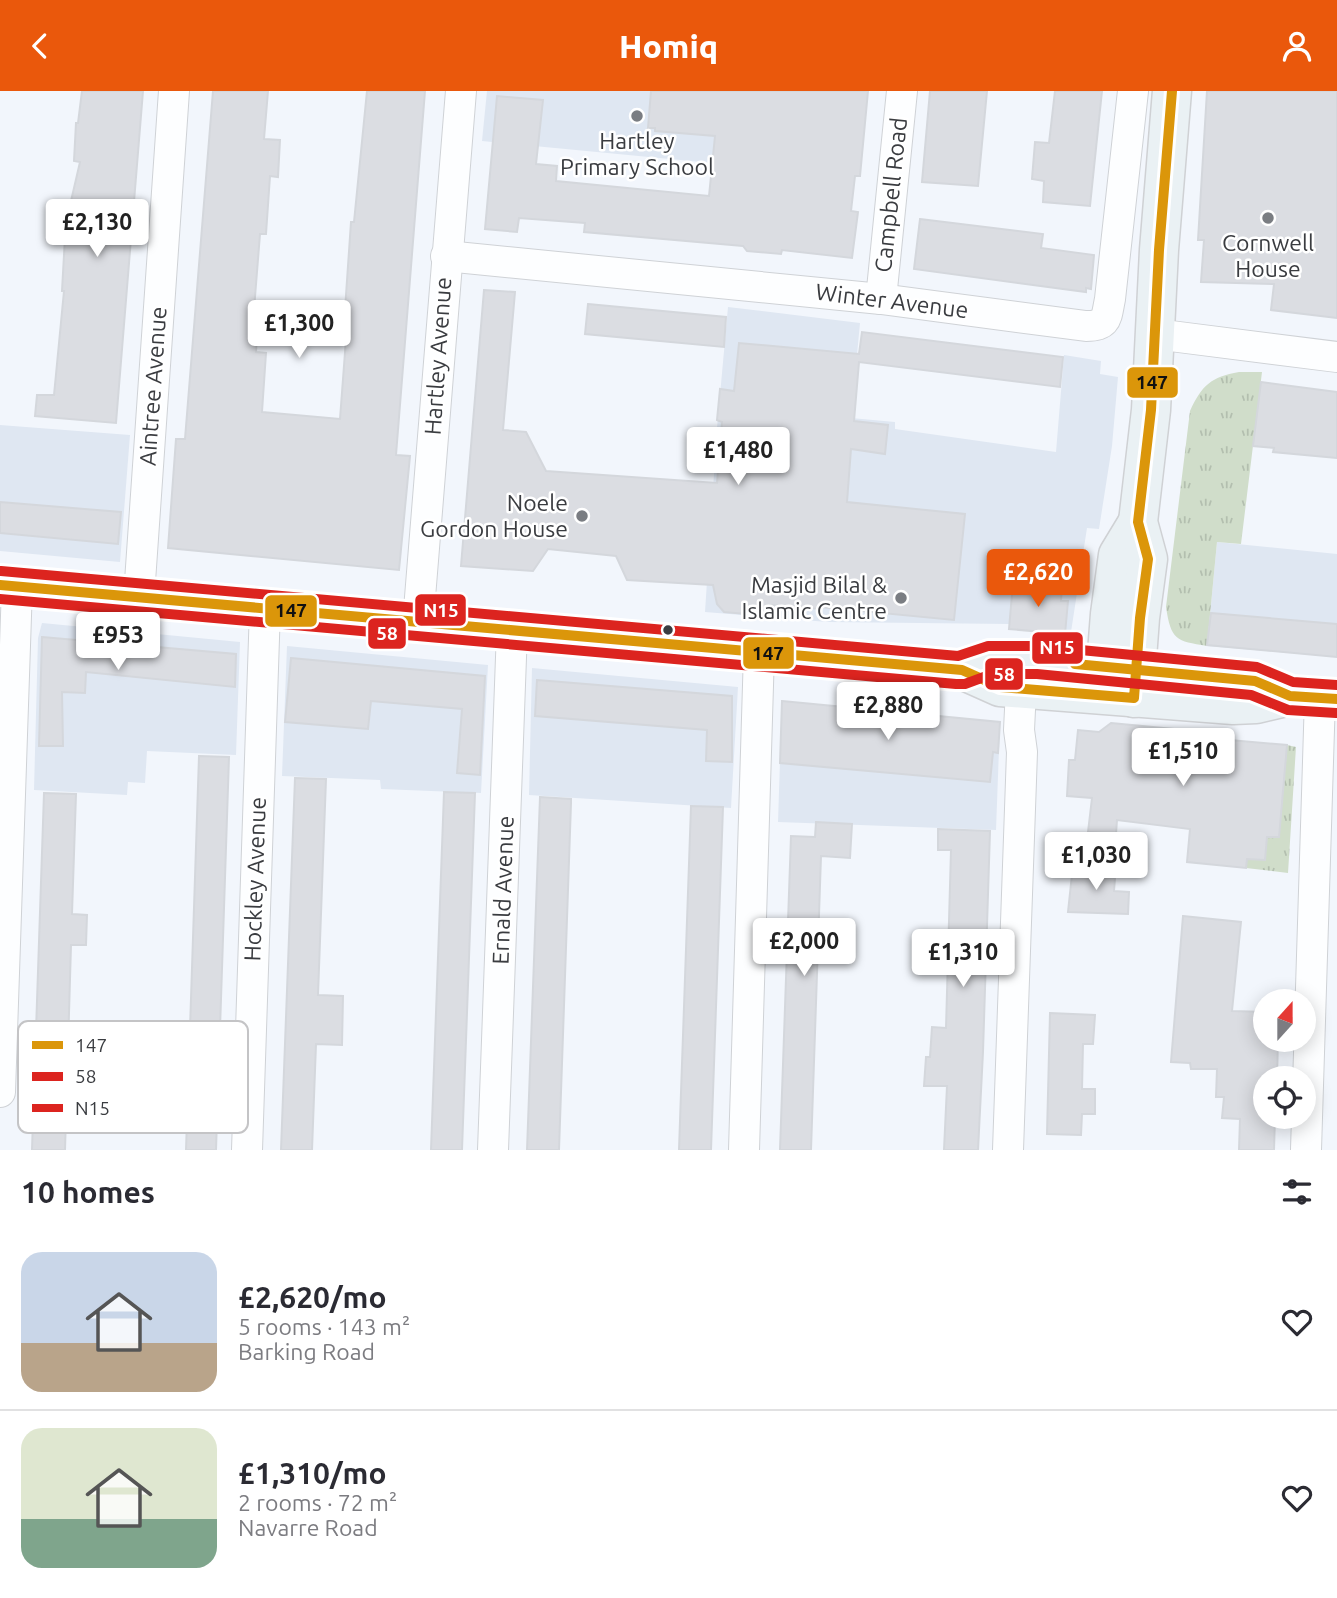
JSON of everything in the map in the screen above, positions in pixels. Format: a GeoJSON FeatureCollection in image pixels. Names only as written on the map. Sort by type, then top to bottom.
{"type":"FeatureCollection","features":[{"type":"Feature","properties":{"kind":"main road"},"geometry":{"type":"LineString","coordinates":[[1120,682],[1110,614],[1118,555],[1138,522],[1151,410],[1158,250],[1172,91]]}},
{"type":"Feature","properties":{"kind":"main road"},"geometry":{"type":"LineString","coordinates":[[8,585],[962,670],[1000,687],[1021,689],[1120,682]]}},
{"type":"Feature","properties":{"kind":"main road"},"geometry":{"type":"LineString","coordinates":[[962,670],[990,660],[1038,660],[1120,682],[1233,705],[1316,697]]}},
{"type":"Feature","properties":{"kind":"street","name":"Aintree Avenue"},"geometry":{"type":"LineString","coordinates":[[139,596],[174,91]]}},
{"type":"Feature","properties":{"kind":"street","name":"Hartley Avenue"},"geometry":{"type":"LineString","coordinates":[[418,622],[461,91]]}},
{"type":"Feature","properties":{"kind":"street","name":"Campbell Road"},"geometry":{"type":"LineString","coordinates":[[881,299],[902,91]]}},
{"type":"Feature","properties":{"kind":"street","name":"Winter Avenue"},"geometry":{"type":"LineString","coordinates":[[446,256],[881,299],[1099,326],[1104,321],[1110,299],[1133,91]]}},
{"type":"Feature","properties":{"kind":"street"},"geometry":{"type":"LineString","coordinates":[[1154,334],[1337,357]]}},
{"type":"Feature","properties":{"kind":"street"},"geometry":{"type":"LineString","coordinates":[[0,1092],[8,585]]}},
{"type":"Feature","properties":{"kind":"street","name":"Hockley Avenue"},"geometry":{"type":"LineString","coordinates":[[248,1116],[265,608]]}},
{"type":"Feature","properties":{"kind":"street","name":"Ernald Avenue"},"geometry":{"type":"LineString","coordinates":[[493,1150],[512,630]]}},
{"type":"Feature","properties":{"kind":"street"},"geometry":{"type":"LineString","coordinates":[[744,1150],[759,652]]}},
{"type":"Feature","properties":{"kind":"street"},"geometry":{"type":"LineString","coordinates":[[1008,1150],[1022,752],[1019,730],[1021,689]]}},
{"type":"Feature","properties":{"kind":"street"},"geometry":{"type":"LineString","coordinates":[[1306,1150],[1316,697]]}},
{"type":"Feature","properties":{"kind":"shaded area","name":"Hartley Primary School"},"geometry":{"type":"Polygon","coordinates":[[[487,91],[793,91],[785,170],[482,141],[487,91]]]}},
{"type":"Feature","properties":{"kind":"shaded area"},"geometry":{"type":"Polygon","coordinates":[[[728,307],[860,323],[851,418],[895,422],[895,429],[1056,452],[1064,355],[1101,361],[1100,374],[1118,377],[1112,446],[1099,529],[1087,528],[1071,632],[1065,634],[1009,629],[1009,624],[828,622],[705,612],[728,307]]]}},
{"type":"Feature","properties":{"kind":"shaded area"},"geometry":{"type":"Polygon","coordinates":[[[0,425],[130,435],[120,562],[0,551],[0,425]]]}},
{"type":"Feature","properties":{"kind":"shaded area"},"geometry":{"type":"Polygon","coordinates":[[[1217,542],[1337,554],[1337,657],[1207,646],[1217,542]]]}},
{"type":"Feature","properties":{"kind":"shaded area"},"geometry":{"type":"Polygon","coordinates":[[[42,623],[240,642],[236,755],[147,751],[145,783],[128,782],[127,795],[34,790],[38,638],[42,623]]]}},
{"type":"Feature","properties":{"kind":"shaded area"},"geometry":{"type":"Polygon","coordinates":[[[287,646],[488,665],[481,793],[381,789],[380,780],[282,776],[287,646]]]}},
{"type":"Feature","properties":{"kind":"shaded area"},"geometry":{"type":"Polygon","coordinates":[[[532,668],[738,687],[731,808],[529,795],[532,668]]]}},
{"type":"Feature","properties":{"kind":"shaded area"},"geometry":{"type":"Polygon","coordinates":[[[782,701],[1000,722],[996,830],[778,822],[782,701]]]}},
{"type":"Feature","properties":{"kind":"green space"},"geometry":{"type":"Polygon","coordinates":[[[1239,372],[1262,372],[1241,544],[1217,542],[1207,646],[1177,637],[1170,626],[1166,607],[1190,411],[1208,384],[1239,372]]]}},
{"type":"Feature","properties":{"kind":"green space"},"geometry":{"type":"Polygon","coordinates":[[[1287,745],[1296,747],[1288,873],[1246,868],[1247,859],[1267,837],[1279,837],[1287,745]]]}},
{"type":"Feature","properties":{"kind":"building"},"geometry":{"type":"Polygon","coordinates":[[[82,91],[143,91],[116,423],[35,416],[37,395],[54,395],[64,291],[67,201],[71,201],[80,162],[74,161],[76,123],[82,91]]]}},
{"type":"Feature","properties":{"kind":"building"},"geometry":{"type":"Polygon","coordinates":[[[213,91],[268,91],[264,139],[280,140],[278,177],[270,176],[266,234],[260,234],[253,322],[258,323],[256,352],[266,353],[262,412],[340,419],[351,222],[354,222],[367,91],[425,91],[396,455],[410,456],[399,570],[168,548],[176,439],[185,439],[213,91]]]}},
{"type":"Feature","properties":{"kind":"building"},"geometry":{"type":"Polygon","coordinates":[[[651,91],[868,91],[860,176],[855,176],[851,211],[858,212],[852,258],[782,250],[781,254],[747,251],[743,246],[584,232],[585,223],[519,218],[517,232],[485,229],[497,96],[543,100],[536,164],[557,166],[556,181],[709,196],[715,136],[655,131],[655,128],[648,128],[651,91]]]}},
{"type":"Feature","properties":{"kind":"building"},"geometry":{"type":"Polygon","coordinates":[[[930,91],[987,91],[978,186],[922,182],[930,91]]]}},
{"type":"Feature","properties":{"kind":"building"},"geometry":{"type":"Polygon","coordinates":[[[1055,91],[1102,91],[1090,206],[1043,202],[1044,181],[1032,179],[1035,142],[1049,143],[1055,91]]]}},
{"type":"Feature","properties":{"kind":"building","name":"Cornwell House"},"geometry":{"type":"Polygon","coordinates":[[[1207,91],[1337,91],[1337,318],[1271,310],[1274,284],[1201,282],[1204,240],[1198,240],[1207,91]]]}},
{"type":"Feature","properties":{"kind":"building"},"geometry":{"type":"Polygon","coordinates":[[[920,219],[1043,234],[1041,248],[1094,255],[1091,289],[1086,288],[1086,292],[914,269],[920,219]]]}},
{"type":"Feature","properties":{"kind":"building"},"geometry":{"type":"Polygon","coordinates":[[[484,290],[515,292],[503,430],[526,432],[546,471],[717,483],[722,422],[717,420],[720,389],[734,391],[739,343],[859,354],[862,332],[1063,357],[1060,387],[859,362],[854,421],[888,425],[885,454],[851,449],[847,502],[965,514],[954,620],[770,605],[770,616],[724,612],[717,604],[713,585],[627,580],[616,556],[548,549],[533,571],[461,566],[484,290]]]}},
{"type":"Feature","properties":{"kind":"building"},"geometry":{"type":"Polygon","coordinates":[[[588,304],[726,317],[724,347],[585,334],[588,304]]]}},
{"type":"Feature","properties":{"kind":"building"},"geometry":{"type":"Polygon","coordinates":[[[1261,382],[1337,392],[1337,458],[1273,452],[1274,448],[1253,446],[1261,382]]]}},
{"type":"Feature","properties":{"kind":"building"},"geometry":{"type":"Polygon","coordinates":[[[0,502],[121,512],[118,544],[0,533],[0,502]]]}},
{"type":"Feature","properties":{"kind":"building"},"geometry":{"type":"Polygon","coordinates":[[[1013,583],[1062,587],[1061,601],[1068,601],[1065,634],[1009,629],[1013,583]]]}},
{"type":"Feature","properties":{"kind":"building"},"geometry":{"type":"Polygon","coordinates":[[[1211,613],[1337,624],[1337,657],[1207,645],[1211,613]]]}},
{"type":"Feature","properties":{"kind":"building"},"geometry":{"type":"Polygon","coordinates":[[[42,637],[236,654],[235,687],[86,672],[85,693],[62,692],[63,746],[39,746],[42,637]]]}},
{"type":"Feature","properties":{"kind":"building"},"geometry":{"type":"Polygon","coordinates":[[[291,658],[485,676],[480,775],[457,773],[462,709],[371,701],[368,729],[285,722],[291,658]]]}},
{"type":"Feature","properties":{"kind":"building"},"geometry":{"type":"Polygon","coordinates":[[[537,680],[732,696],[732,762],[706,761],[707,730],[535,716],[537,680]]]}},
{"type":"Feature","properties":{"kind":"building"},"geometry":{"type":"Polygon","coordinates":[[[782,701],[1000,722],[998,753],[993,752],[990,782],[780,763],[782,701]]]}},
{"type":"Feature","properties":{"kind":"building"},"geometry":{"type":"Polygon","coordinates":[[[1111,723],[1184,730],[1187,736],[1287,745],[1279,837],[1267,837],[1265,860],[1247,859],[1246,868],[1187,862],[1190,829],[1117,820],[1116,834],[1088,832],[1092,798],[1067,796],[1069,760],[1075,760],[1078,730],[1099,732],[1111,723]]]}},
{"type":"Feature","properties":{"kind":"building"},"geometry":{"type":"Polygon","coordinates":[[[199,756],[229,757],[220,1021],[190,1021],[199,756]]]}},
{"type":"Feature","properties":{"kind":"building"},"geometry":{"type":"Polygon","coordinates":[[[295,778],[326,779],[318,995],[343,996],[342,1045],[316,1044],[312,1150],[281,1150],[295,778]]]}},
{"type":"Feature","properties":{"kind":"building"},"geometry":{"type":"Polygon","coordinates":[[[444,792],[475,793],[462,1150],[431,1150],[444,792]]]}},
{"type":"Feature","properties":{"kind":"building"},"geometry":{"type":"Polygon","coordinates":[[[44,793],[76,794],[72,914],[87,915],[86,945],[71,945],[69,1021],[36,1021],[44,793]]]}},
{"type":"Feature","properties":{"kind":"building"},"geometry":{"type":"Polygon","coordinates":[[[540,797],[571,799],[559,1150],[527,1150],[540,797]]]}},
{"type":"Feature","properties":{"kind":"building"},"geometry":{"type":"Polygon","coordinates":[[[691,806],[723,807],[711,1150],[679,1150],[691,806]]]}},
{"type":"Feature","properties":{"kind":"building"},"geometry":{"type":"Polygon","coordinates":[[[816,822],[852,824],[850,858],[821,856],[811,1150],[780,1150],[791,836],[815,837],[816,822]]]}},
{"type":"Feature","properties":{"kind":"building"},"geometry":{"type":"Polygon","coordinates":[[[938,829],[990,831],[978,1150],[944,1150],[947,1086],[924,1086],[932,1027],[946,1028],[951,850],[938,850],[938,829]]]}},
{"type":"Feature","properties":{"kind":"building"},"geometry":{"type":"Polygon","coordinates":[[[1073,865],[1104,866],[1104,877],[1115,878],[1114,891],[1129,892],[1128,914],[1068,912],[1073,865]]]}},
{"type":"Feature","properties":{"kind":"building"},"geometry":{"type":"Polygon","coordinates":[[[1183,916],[1241,922],[1232,1011],[1253,1012],[1253,1052],[1278,1052],[1277,1066],[1253,1066],[1253,1129],[1275,1129],[1274,1150],[1239,1150],[1240,1119],[1222,1118],[1224,1097],[1216,1097],[1217,1069],[1191,1069],[1190,1063],[1171,1062],[1183,916]]]}},
{"type":"Feature","properties":{"kind":"building"},"geometry":{"type":"Polygon","coordinates":[[[1050,1013],[1095,1015],[1093,1044],[1083,1044],[1082,1089],[1095,1089],[1095,1114],[1082,1114],[1081,1135],[1047,1134],[1050,1013]]]}},
{"type":"Feature","properties":{"kind":"building"},"geometry":{"type":"Polygon","coordinates":[[[33,1133],[65,1133],[65,1150],[32,1150],[33,1133]]]}},
{"type":"Feature","properties":{"kind":"building"},"geometry":{"type":"Polygon","coordinates":[[[187,1133],[217,1133],[216,1150],[186,1150],[187,1133]]]}},
{"type":"Feature","properties":{"kind":"transit line","name":"147"},"geometry":{"type":"LineString","coordinates":[[0,585],[962,670],[1000,687],[1134,698],[1148,559],[1138,522],[1151,410],[1159,250],[1172,91]]}},
{"type":"Feature","properties":{"kind":"transit line","name":"N15"},"geometry":{"type":"LineString","coordinates":[[1,571],[958,656],[988,646],[1039,646],[1257,667],[1293,682],[1337,685]]}},
{"type":"Feature","properties":{"kind":"transit line","name":"58"},"geometry":{"type":"LineString","coordinates":[[0,599],[956,684],[965,684],[992,674],[1037,674],[1251,695],[1288,710],[1336,713]]}},
{"type":"Feature","properties":{"kind":"transit line","name":"147"},"geometry":{"type":"LineString","coordinates":[[1075,664],[1255,681],[1290,696],[1337,699]]}},
{"type":"Feature","properties":{"kind":"place","name":"Hartley Primary School"},"geometry":{"type":"Point","coordinates":[637,116]}},
{"type":"Feature","properties":{"kind":"place","name":"Cornwell House"},"geometry":{"type":"Point","coordinates":[1268,218]}},
{"type":"Feature","properties":{"kind":"place","name":"Noele Gordon House"},"geometry":{"type":"Point","coordinates":[582,516]}},
{"type":"Feature","properties":{"kind":"place","name":"Masjid Bilal & Islamic Centre"},"geometry":{"type":"Point","coordinates":[901,598]}}]}
